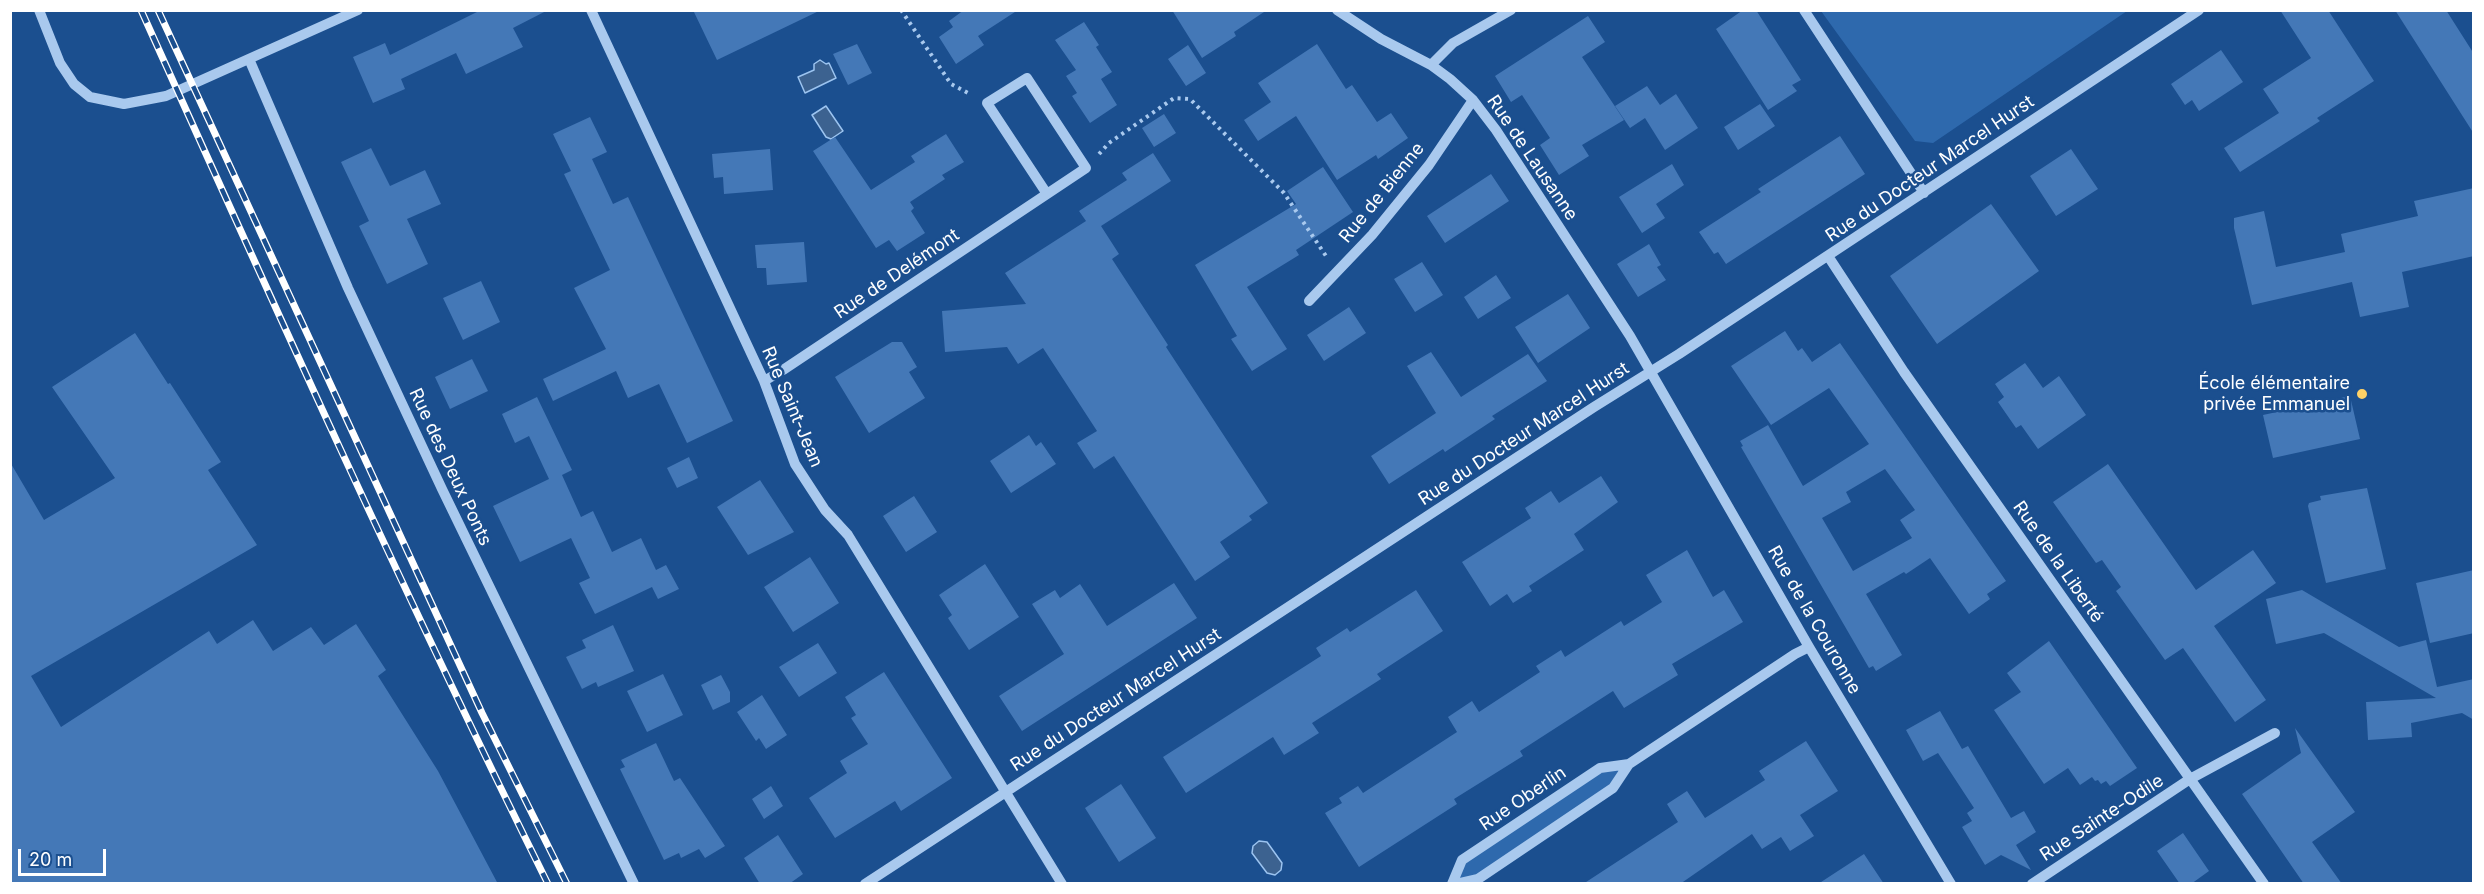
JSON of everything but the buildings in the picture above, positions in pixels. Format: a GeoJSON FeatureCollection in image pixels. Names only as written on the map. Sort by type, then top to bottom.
{"type":"FeatureCollection","features":[{"type":"Feature","properties":{"kind":"street"},"geometry":{"type":"LineString","coordinates":[[39,10],[60,63],[74,84],[90,97],[124,104],[166,96],[358,10]]}},
{"type":"Feature","properties":{"kind":"street","name":"Rue Saint-Jean"},"geometry":{"type":"LineString","coordinates":[[591,10],[764,381],[795,464],[825,510],[848,535],[1062,884]]}},
{"type":"Feature","properties":{"kind":"street","name":"Rue de Lausanne"},"geometry":{"type":"LineString","coordinates":[[1337,10],[1381,39],[1431,65],[1473,100],[1515,159],[1651,372]]}},
{"type":"Feature","properties":{"kind":"street"},"geometry":{"type":"LineString","coordinates":[[1431,65],[1454,43],[1511,10]]}},
{"type":"Feature","properties":{"kind":"street"},"geometry":{"type":"LineString","coordinates":[[1804,10],[1924,193]]}},
{"type":"Feature","properties":{"kind":"street","name":"Rue du Docteur Marcel Hurst"},"geometry":{"type":"LineString","coordinates":[[865,884],[1651,372],[2199,10]]}},
{"type":"Feature","properties":{"kind":"street","name":"Rue des Deux Ponts"},"geometry":{"type":"LineString","coordinates":[[249,59],[348,288],[442,489],[634,884]]}},
{"type":"Feature","properties":{"kind":"street"},"geometry":{"type":"LineString","coordinates":[[1047,194],[987,103],[1027,78],[1086,168]]}},
{"type":"Feature","properties":{"kind":"street","name":"Rue de Bienne"},"geometry":{"type":"LineString","coordinates":[[1308,301],[1372,236],[1429,165],[1473,100]]}},
{"type":"Feature","properties":{"kind":"street","name":"Rue de Delémont"},"geometry":{"type":"LineString","coordinates":[[764,381],[1086,168]]}},
{"type":"Feature","properties":{"kind":"street","name":"Rue de la Liberté"},"geometry":{"type":"LineString","coordinates":[[1828,256],[1904,372],[2264,884]]}},
{"type":"Feature","properties":{"kind":"street","name":"Rue de la Couronne"},"geometry":{"type":"LineString","coordinates":[[1651,372],[1809,647],[1951,884]]}},
{"type":"Feature","properties":{"kind":"street","name":"Rue Oberlin"},"geometry":{"type":"LineString","coordinates":[[1454,884],[1478,879],[1613,788],[1629,765],[1795,654],[1809,647]]}},
{"type":"Feature","properties":{"kind":"street","name":"Rue Sainte-Odile"},"geometry":{"type":"LineString","coordinates":[[2032,884],[2190,779],[2274,733]]}},
{"type":"Feature","properties":{"kind":"street","name":"Rue Oberlin"},"geometry":{"type":"LineString","coordinates":[[1454,884],[1462,860],[1600,768],[1629,765]]}},
{"type":"Feature","properties":{"kind":"path"},"geometry":{"type":"LineString","coordinates":[[901,10],[951,84],[987,103]]}},
{"type":"Feature","properties":{"kind":"path"},"geometry":{"type":"LineString","coordinates":[[1086,168],[1109,143],[1174,98],[1190,99],[1284,193],[1338,271]]}},
{"type":"Feature","properties":{"kind":"shaded area"},"geometry":{"type":"Polygon","coordinates":[[[1821,11],[2127,11],[1933,143],[1915,141],[1821,11]]]}},
{"type":"Feature","properties":{"kind":"shaded area"},"geometry":{"type":"Polygon","coordinates":[[[820,60],[826,64],[829,63],[836,78],[805,93],[798,77],[814,70],[814,64],[820,60]]]}},
{"type":"Feature","properties":{"kind":"shaded area"},"geometry":{"type":"Polygon","coordinates":[[[826,106],[843,131],[831,139],[826,137],[812,115],[826,106]]]}},
{"type":"Feature","properties":{"kind":"shaded area"},"geometry":{"type":"Polygon","coordinates":[[[1629,764],[1613,788],[1478,879],[1456,883],[1462,860],[1600,768],[1629,764]]]}},
{"type":"Feature","properties":{"kind":"shaded area"},"geometry":{"type":"Polygon","coordinates":[[[1259,841],[1267,842],[1282,863],[1281,870],[1275,875],[1267,873],[1252,853],[1253,846],[1259,841]]]}},
{"type":"Feature","properties":{"kind":"railway"},"geometry":{"type":"LineString","coordinates":[[141,10],[391,558],[548,884]]}},
{"type":"Feature","properties":{"kind":"railway"},"geometry":{"type":"LineString","coordinates":[[158,10],[482,713],[567,884]]}},
{"type":"Feature","properties":{"kind":"place","name":"École élémentaire privée Emmanuel"},"geometry":{"type":"Point","coordinates":[2362,394]}}]}
